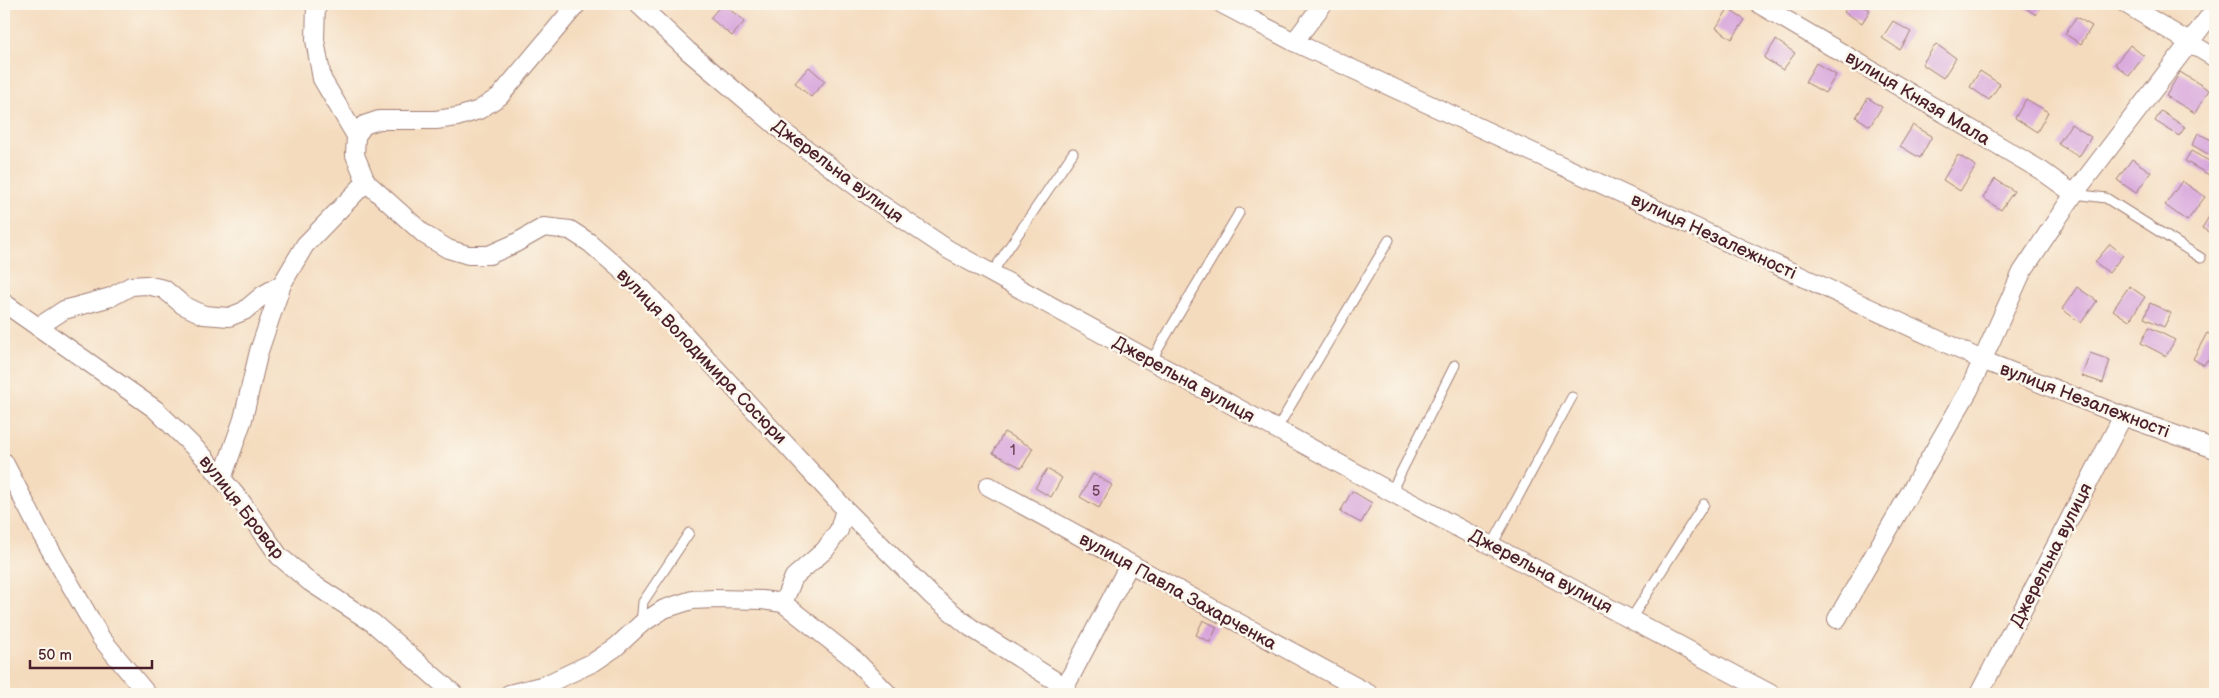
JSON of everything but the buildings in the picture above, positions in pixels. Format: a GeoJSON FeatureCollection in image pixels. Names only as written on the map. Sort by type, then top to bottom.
{"type":"FeatureCollection","features":[{"type":"Feature","properties":{"kind":"street"},"geometry":{"type":"LineString","coordinates":[[316,4],[315,40],[322,79],[356,136]]}},
{"type":"Feature","properties":{"kind":"street"},"geometry":{"type":"LineString","coordinates":[[222,478],[243,419],[258,351],[282,284],[305,245],[366,182],[355,155],[356,136],[364,125],[379,120],[436,120],[479,110],[500,96],[577,4]]}},
{"type":"Feature","properties":{"kind":"street","name":"Джерельна вулиця"},"geometry":{"type":"LineString","coordinates":[[638,4],[688,51],[786,134],[892,212],[949,250],[1276,430],[1771,694]]}},
{"type":"Feature","properties":{"kind":"street","name":"вулиця Незалежності"},"geometry":{"type":"LineString","coordinates":[[1222,4],[1294,42],[1982,360],[2123,416],[2215,449]]}},
{"type":"Feature","properties":{"kind":"street"},"geometry":{"type":"LineString","coordinates":[[1294,42],[1322,4]]}},
{"type":"Feature","properties":{"kind":"street","name":"вулиця Князя Мала"},"geometry":{"type":"LineString","coordinates":[[1759,4],[2042,171],[2074,194]]}},
{"type":"Feature","properties":{"kind":"street"},"geometry":{"type":"LineString","coordinates":[[2126,4],[2215,58]]}},
{"type":"Feature","properties":{"kind":"street"},"geometry":{"type":"LineString","coordinates":[[1837,619],[1969,390],[2022,272],[2074,194],[2215,9]]}},
{"type":"Feature","properties":{"kind":"street","name":"вулиця Володимира Сосюри"},"geometry":{"type":"LineString","coordinates":[[366,182],[425,235],[448,249],[468,255],[489,255],[514,244],[544,227],[570,230],[590,243],[644,290],[845,509],[932,596],[970,627],[1065,687],[1129,564]]}},
{"type":"Feature","properties":{"kind":"street"},"geometry":{"type":"LineString","coordinates":[[38,327],[64,310],[112,297],[131,286],[146,285],[164,289],[183,305],[204,315],[229,317],[244,311],[263,295],[282,284]]}},
{"type":"Feature","properties":{"kind":"street","name":"вулиця Бровар"},"geometry":{"type":"LineString","coordinates":[[4,303],[155,409],[204,457],[244,504],[279,556],[310,582],[373,623],[454,694]]}},
{"type":"Feature","properties":{"kind":"street","name":"Джерельна вулиця"},"geometry":{"type":"LineString","coordinates":[[1979,694],[2123,416]]}},
{"type":"Feature","properties":{"kind":"street"},"geometry":{"type":"LineString","coordinates":[[4,462],[39,530],[101,638],[147,694]]}},
{"type":"Feature","properties":{"kind":"street","name":"вулиця Павла Захарченка"},"geometry":{"type":"LineString","coordinates":[[988,486],[1369,694]]}},
{"type":"Feature","properties":{"kind":"street"},"geometry":{"type":"LineString","coordinates":[[783,603],[794,577],[825,550],[839,530],[845,509]]}},
{"type":"Feature","properties":{"kind":"street"},"geometry":{"type":"LineString","coordinates":[[509,694],[545,685],[594,662],[616,647],[641,624],[664,609],[692,600],[762,600],[783,603],[855,660],[877,690]]}},
{"type":"Feature","properties":{"kind":"lane"},"geometry":{"type":"LineString","coordinates":[[991,274],[1073,153]]}},
{"type":"Feature","properties":{"kind":"lane"},"geometry":{"type":"LineString","coordinates":[[2074,194],[2106,198],[2201,258]]}},
{"type":"Feature","properties":{"kind":"lane"},"geometry":{"type":"LineString","coordinates":[[1151,361],[1240,213]]}},
{"type":"Feature","properties":{"kind":"lane"},"geometry":{"type":"LineString","coordinates":[[1276,430],[1388,240]]}},
{"type":"Feature","properties":{"kind":"lane"},"geometry":{"type":"LineString","coordinates":[[1391,492],[1455,365]]}},
{"type":"Feature","properties":{"kind":"lane"},"geometry":{"type":"LineString","coordinates":[[1492,545],[1572,397]]}},
{"type":"Feature","properties":{"kind":"lane"},"geometry":{"type":"LineString","coordinates":[[1631,618],[1704,504]]}},
{"type":"Feature","properties":{"kind":"lane"},"geometry":{"type":"LineString","coordinates":[[641,624],[643,602],[689,533]]}}]}
